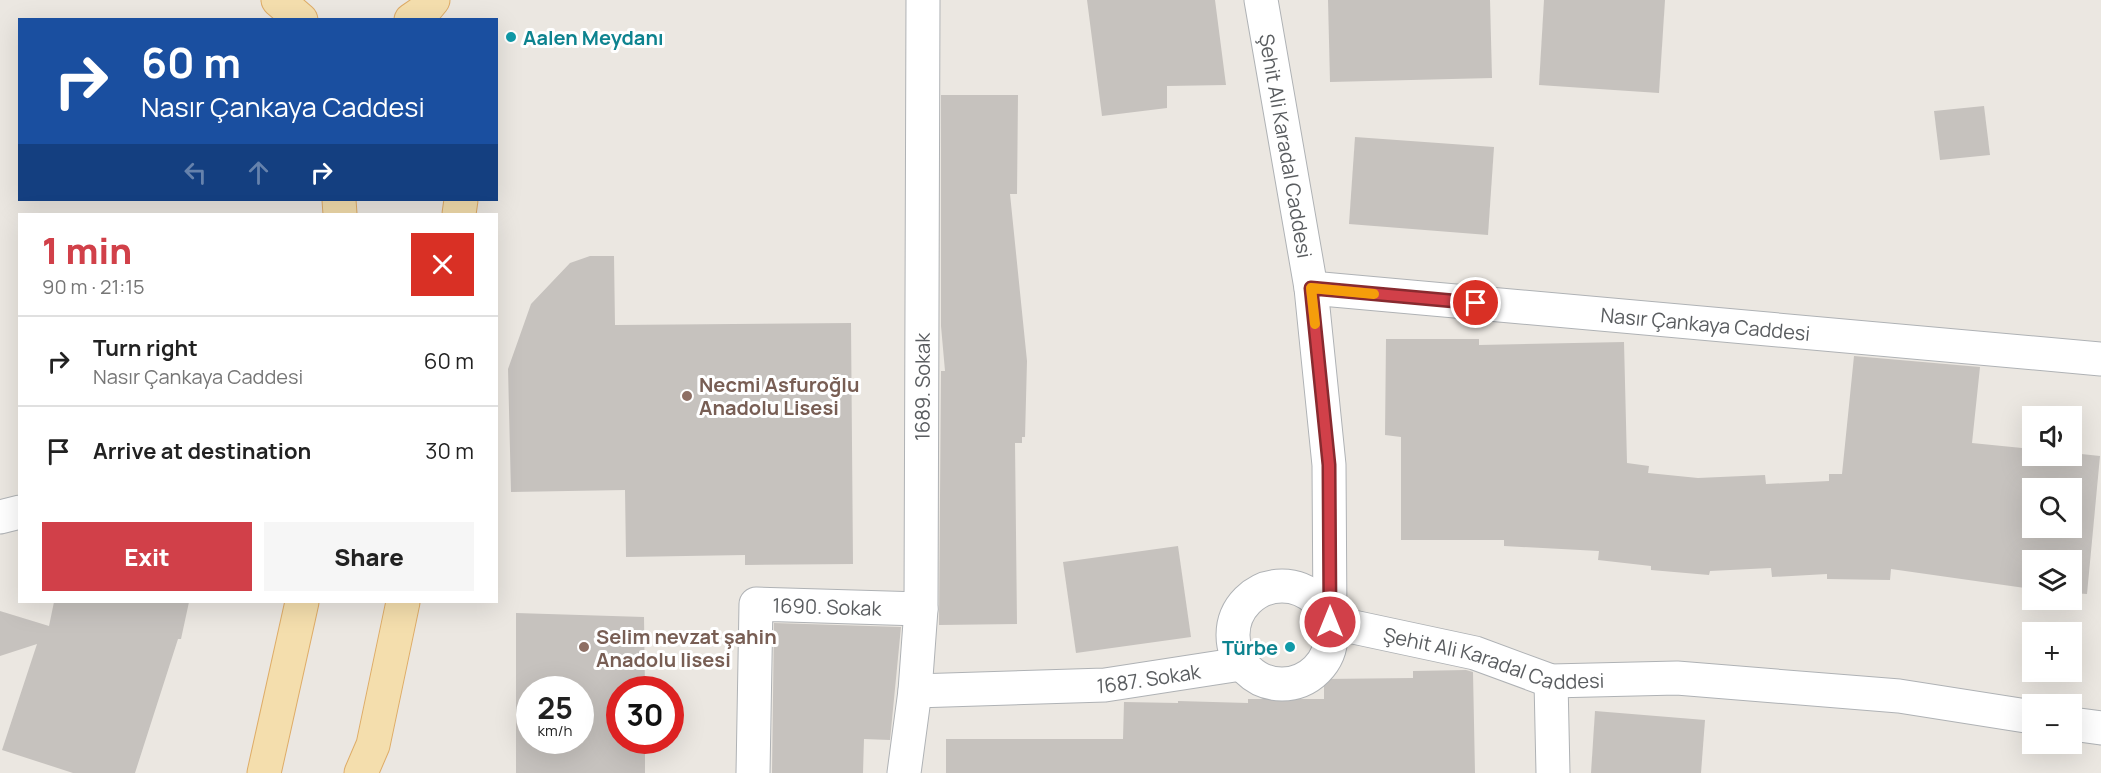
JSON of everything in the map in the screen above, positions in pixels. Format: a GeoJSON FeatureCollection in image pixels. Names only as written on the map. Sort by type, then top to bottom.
{"type":"FeatureCollection","features":[{"type":"Feature","properties":{"kind":"main road"},"geometry":{"type":"LineString","coordinates":[[414,18],[424,11],[433,0]]}},
{"type":"Feature","properties":{"kind":"main road"},"geometry":{"type":"LineString","coordinates":[[445,0],[447,18]]}},
{"type":"Feature","properties":{"kind":"main road"},"geometry":{"type":"LineString","coordinates":[[264,773],[302,603]]}},
{"type":"Feature","properties":{"kind":"main road"},"geometry":{"type":"LineString","coordinates":[[361,773],[373,745],[403,603]]}},
{"type":"Feature","properties":{"kind":"street","name":"1689. Sokak"},"geometry":{"type":"LineString","coordinates":[[904,773],[915,691],[921,609],[923,0]]}},
{"type":"Feature","properties":{"kind":"street","name":"Şehit Ali Karadal Caddesi"},"geometry":{"type":"LineString","coordinates":[[1261,0],[1311,288],[1329,465],[1330,622],[1475,653],[1551,681],[1677,678],[1899,696],[2022,715]]}},
{"type":"Feature","properties":{"kind":"street","name":"Nasır Çankaya Caddesi"},"geometry":{"type":"LineString","coordinates":[[1311,288],[2101,358]]}},
{"type":"Feature","properties":{"kind":"street"},"geometry":{"type":"LineString","coordinates":[[0,517],[18,512]]}},
{"type":"Feature","properties":{"kind":"street"},"geometry":{"type":"LineString","coordinates":[[1278,585],[1295,586],[1311,594],[1323,606],[1330,622],[1329,652],[1321,666],[1303,680],[1281,685],[1266,682],[1252,675],[1241,664],[1234,648],[1235,622],[1247,599],[1261,590],[1278,585]]}},
{"type":"Feature","properties":{"kind":"street","name":"1690. Sokak"},"geometry":{"type":"LineString","coordinates":[[753,773],[756,604],[921,609]]}},
{"type":"Feature","properties":{"kind":"street","name":"1687. Sokak"},"geometry":{"type":"LineString","coordinates":[[915,691],[1105,685],[1241,664]]}},
{"type":"Feature","properties":{"kind":"street"},"geometry":{"type":"LineString","coordinates":[[1551,681],[1553,773]]}},
{"type":"Feature","properties":{"kind":"street"},"geometry":{"type":"LineString","coordinates":[[2082,725],[2101,728]]}},
{"type":"Feature","properties":{"kind":"building"},"geometry":{"type":"Polygon","coordinates":[[[1087,0],[1215,0],[1226,85],[1167,86],[1167,108],[1102,116],[1087,0]]]}},
{"type":"Feature","properties":{"kind":"building"},"geometry":{"type":"Polygon","coordinates":[[[1328,0],[1490,0],[1492,78],[1330,82],[1328,0]]]}},
{"type":"Feature","properties":{"kind":"building"},"geometry":{"type":"Polygon","coordinates":[[[1544,0],[1665,0],[1659,93],[1539,85],[1544,0]]]}},
{"type":"Feature","properties":{"kind":"building"},"geometry":{"type":"Polygon","coordinates":[[[941,95],[1018,95],[1017,194],[1010,194],[1027,361],[1025,437],[1022,437],[1022,443],[1015,443],[1017,624],[939,625],[941,371],[945,371],[941,326],[941,95]]]}},
{"type":"Feature","properties":{"kind":"building"},"geometry":{"type":"Polygon","coordinates":[[[1984,106],[1990,155],[1940,160],[1934,111],[1984,106]]]}},
{"type":"Feature","properties":{"kind":"building"},"geometry":{"type":"Polygon","coordinates":[[[1355,137],[1494,147],[1488,235],[1349,224],[1355,137]]]}},
{"type":"Feature","properties":{"kind":"building"},"geometry":{"type":"Polygon","coordinates":[[[590,256],[614,256],[615,325],[851,323],[853,564],[745,565],[745,555],[626,557],[625,490],[511,492],[508,369],[531,304],[570,263],[590,256]]]}},
{"type":"Feature","properties":{"kind":"building"},"geometry":{"type":"Polygon","coordinates":[[[1386,339],[1479,339],[1479,345],[1624,342],[1627,463],[1649,466],[1648,473],[1698,478],[1765,475],[1766,484],[1829,481],[1829,474],[1842,474],[1854,356],[1980,367],[1972,443],[2022,448],[2022,466],[2082,466],[2082,454],[2100,456],[2087,594],[2082,594],[2082,550],[2022,550],[2022,588],[1891,569],[1890,580],[1827,579],[1827,574],[1772,577],[1771,568],[1710,571],[1709,575],[1651,570],[1651,566],[1598,560],[1599,551],[1504,546],[1504,540],[1401,540],[1401,437],[1385,435],[1386,339]]]}},
{"type":"Feature","properties":{"kind":"building"},"geometry":{"type":"Polygon","coordinates":[[[1178,546],[1191,637],[1076,653],[1063,562],[1178,546]]]}},
{"type":"Feature","properties":{"kind":"building"},"geometry":{"type":"Polygon","coordinates":[[[54,603],[189,603],[181,639],[178,639],[135,773],[73,773],[2,750],[37,644],[0,656],[0,611],[49,626],[54,603]]]}},
{"type":"Feature","properties":{"kind":"building"},"geometry":{"type":"Polygon","coordinates":[[[516,613],[644,617],[645,676],[606,676],[606,754],[645,754],[645,773],[516,773],[516,754],[594,754],[594,676],[516,676],[516,613]]]}},
{"type":"Feature","properties":{"kind":"building"},"geometry":{"type":"Polygon","coordinates":[[[774,623],[901,627],[890,740],[864,739],[863,773],[772,773],[774,623]]]}},
{"type":"Feature","properties":{"kind":"building"},"geometry":{"type":"Polygon","coordinates":[[[1466,670],[1473,672],[1475,773],[946,773],[946,739],[1123,739],[1124,702],[1248,703],[1248,699],[1324,699],[1324,679],[1413,678],[1413,671],[1466,670]]]}},
{"type":"Feature","properties":{"kind":"building"},"geometry":{"type":"Polygon","coordinates":[[[1595,711],[1705,720],[1701,773],[1591,773],[1595,711]]]}},
{"type":"Feature","properties":{"kind":"slow traffic"},"geometry":{"type":"LineString","coordinates":[[1315,324],[1311,288],[1374,294]]}},
{"type":"Feature","properties":{"kind":"place","name":"Aalen Meydanı"},"geometry":{"type":"Point","coordinates":[511,37]}},
{"type":"Feature","properties":{"kind":"place","name":"Necmi Asfuroğlu Anadolu Lisesi"},"geometry":{"type":"Point","coordinates":[687,396]}},
{"type":"Feature","properties":{"kind":"place","name":"Selim nevzat şahin Anadolu lisesi"},"geometry":{"type":"Point","coordinates":[584,647]}},
{"type":"Feature","properties":{"kind":"place","name":"Türbe"},"geometry":{"type":"Point","coordinates":[1290,647]}},
{"type":"Feature","properties":{"kind":"route"},"geometry":{"type":"LineString","coordinates":[[1330,622],[1329,465],[1311,288],[1476,303]]}}]}
